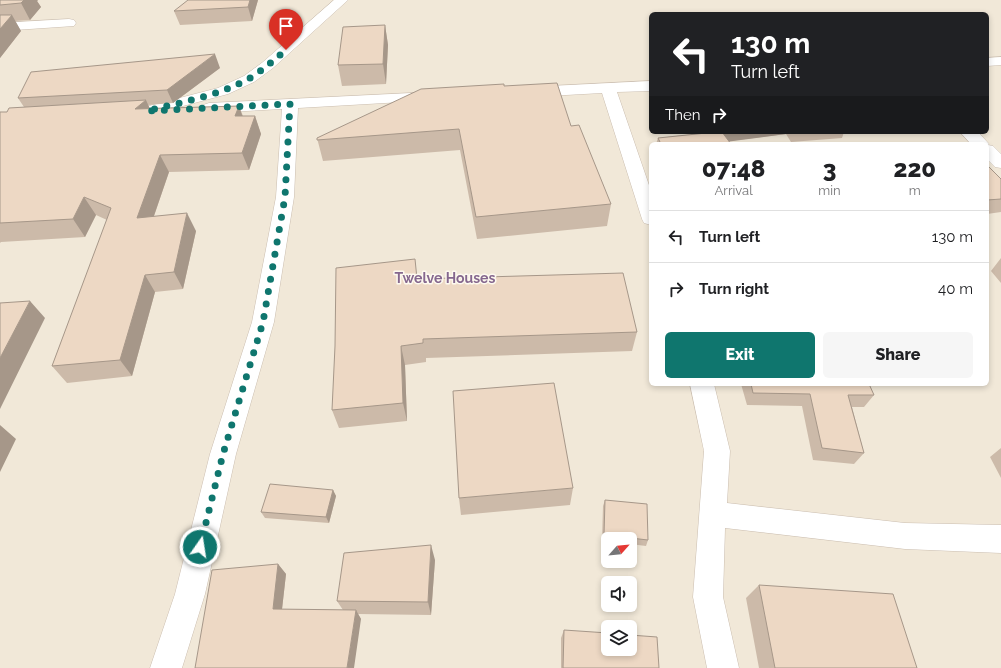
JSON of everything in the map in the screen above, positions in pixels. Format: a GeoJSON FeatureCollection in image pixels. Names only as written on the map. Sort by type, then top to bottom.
{"type":"FeatureCollection","features":[{"type":"Feature","properties":{"kind":"street"},"geometry":{"type":"LineString","coordinates":[[342,0],[268,65],[249,78],[223,91],[140,112],[445,96]]}},
{"type":"Feature","properties":{"kind":"street"},"geometry":{"type":"LineString","coordinates":[[0,27],[69,23]]}},
{"type":"Feature","properties":{"kind":"street"},"geometry":{"type":"LineString","coordinates":[[989,62],[1001,61]]}},
{"type":"Feature","properties":{"kind":"street"},"geometry":{"type":"LineString","coordinates":[[515,93],[649,86]]}},
{"type":"Feature","properties":{"kind":"street"},"geometry":{"type":"LineString","coordinates":[[608,88],[649,213]]}},
{"type":"Feature","properties":{"kind":"street"},"geometry":{"type":"LineString","coordinates":[[166,668],[190,594],[223,454],[263,322],[285,197],[290,104]]}},
{"type":"Feature","properties":{"kind":"street"},"geometry":{"type":"LineString","coordinates":[[970,134],[979,142]]}},
{"type":"Feature","properties":{"kind":"street"},"geometry":{"type":"LineString","coordinates":[[989,152],[1001,163]]}},
{"type":"Feature","properties":{"kind":"street"},"geometry":{"type":"LineString","coordinates":[[702,386],[716,451],[715,493],[712,514],[708,597],[722,668]]}},
{"type":"Feature","properties":{"kind":"street"},"geometry":{"type":"LineString","coordinates":[[712,514],[905,536],[1001,539]]}},
{"type":"Feature","properties":{"kind":"shaded area"},"geometry":{"type":"Polygon","coordinates":[[[0,0],[1001,0],[1001,668],[0,668],[0,0]]]}},
{"type":"Feature","properties":{"kind":"building"},"geometry":{"type":"Polygon","coordinates":[[[0,0],[24,0],[21,3],[0,5],[0,0]]]}},
{"type":"Feature","properties":{"kind":"building"},"geometry":{"type":"Polygon","coordinates":[[[188,0],[250,0],[248,7],[174,11],[188,0]]]}},
{"type":"Feature","properties":{"kind":"building"},"geometry":{"type":"Polygon","coordinates":[[[0,15],[12,15],[0,29],[0,15]]]}},
{"type":"Feature","properties":{"kind":"building"},"geometry":{"type":"Polygon","coordinates":[[[385,25],[383,64],[338,65],[343,27],[385,25]]]}},
{"type":"Feature","properties":{"kind":"building"},"geometry":{"type":"Polygon","coordinates":[[[215,54],[167,90],[18,98],[31,72],[215,54]]]}},
{"type":"Feature","properties":{"kind":"building"},"geometry":{"type":"Polygon","coordinates":[[[557,83],[571,126],[579,125],[611,204],[476,217],[459,129],[317,140],[317,138],[421,89],[504,84],[504,86],[557,83]]]}},
{"type":"Feature","properties":{"kind":"building"},"geometry":{"type":"Polygon","coordinates":[[[146,100],[135,109],[239,106],[235,116],[255,116],[242,153],[160,155],[137,218],[187,213],[174,272],[145,275],[120,360],[52,366],[111,208],[84,197],[73,219],[0,223],[0,112],[7,112],[9,108],[146,100]]]}},
{"type":"Feature","properties":{"kind":"building"},"geometry":{"type":"Polygon","coordinates":[[[697,134],[724,134],[730,142],[660,142],[658,138],[697,134]]]}},
{"type":"Feature","properties":{"kind":"building"},"geometry":{"type":"Polygon","coordinates":[[[989,167],[1001,179],[1001,199],[989,200],[989,167]]]}},
{"type":"Feature","properties":{"kind":"building"},"geometry":{"type":"Polygon","coordinates":[[[415,259],[417,279],[623,273],[637,332],[423,339],[423,343],[401,346],[403,403],[332,410],[336,268],[415,259]]]}},
{"type":"Feature","properties":{"kind":"building"},"geometry":{"type":"Polygon","coordinates":[[[30,301],[0,358],[0,303],[30,301]]]}},
{"type":"Feature","properties":{"kind":"building"},"geometry":{"type":"Polygon","coordinates":[[[554,383],[573,488],[459,498],[453,391],[554,383]]]}},
{"type":"Feature","properties":{"kind":"building"},"geometry":{"type":"Polygon","coordinates":[[[751,386],[870,386],[874,395],[848,395],[864,453],[822,448],[810,394],[753,393],[751,386]]]}},
{"type":"Feature","properties":{"kind":"building"},"geometry":{"type":"Polygon","coordinates":[[[270,484],[333,490],[326,517],[261,512],[270,484]]]}},
{"type":"Feature","properties":{"kind":"building"},"geometry":{"type":"Polygon","coordinates":[[[605,500],[647,504],[648,540],[637,539],[637,532],[604,532],[605,500]]]}},
{"type":"Feature","properties":{"kind":"building"},"geometry":{"type":"Polygon","coordinates":[[[431,545],[428,602],[337,601],[344,553],[431,545]]]}},
{"type":"Feature","properties":{"kind":"building"},"geometry":{"type":"Polygon","coordinates":[[[278,564],[273,609],[356,610],[347,668],[195,668],[212,570],[278,564]]]}},
{"type":"Feature","properties":{"kind":"building"},"geometry":{"type":"Polygon","coordinates":[[[759,585],[893,594],[917,668],[775,668],[759,585]]]}},
{"type":"Feature","properties":{"kind":"building"},"geometry":{"type":"Polygon","coordinates":[[[564,630],[601,633],[601,656],[637,656],[637,636],[657,637],[659,668],[563,668],[564,630]]]}},
{"type":"Feature","properties":{"kind":"district","name":"Twelve Houses"},"geometry":{"type":"Point","coordinates":[445,278]}},
{"type":"Feature","properties":{"kind":"route"},"geometry":{"type":"LineString","coordinates":[[200,547],[223,454],[263,322],[285,197],[290,104],[147,111],[223,91],[249,78],[286,50]]}}]}
